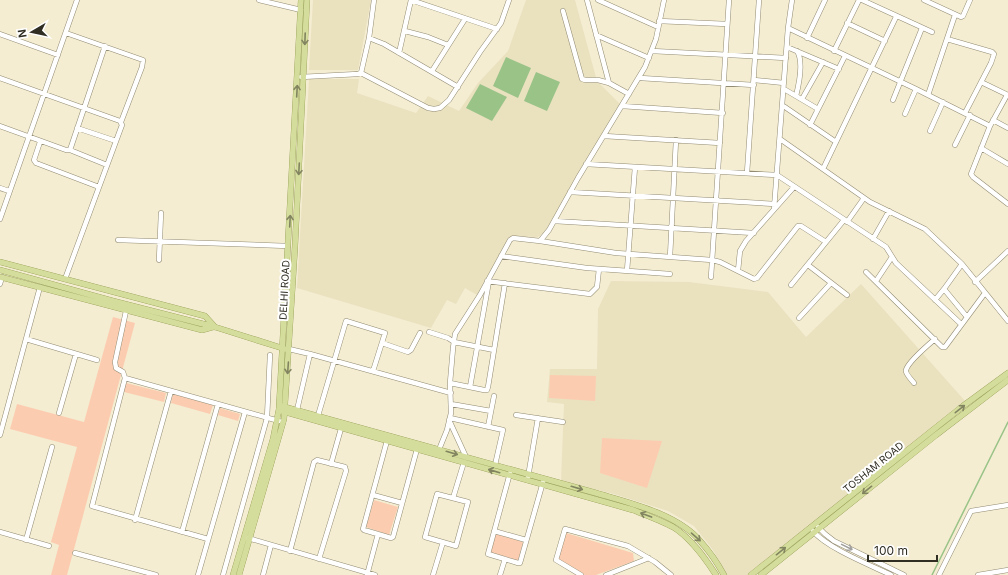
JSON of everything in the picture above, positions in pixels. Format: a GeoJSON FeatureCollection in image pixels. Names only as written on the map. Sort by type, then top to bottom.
{"type":"FeatureCollection","features":[{"type":"Feature","properties":{"kind":"main road","name":"DELHI ROAD"},"geometry":{"type":"LineString","coordinates":[[234,575],[247,537],[280,421],[282,409],[301,77],[301,0]]}},
{"type":"Feature","properties":{"kind":"main road","name":"DELHI ROAD"},"geometry":{"type":"LineString","coordinates":[[286,349],[288,246],[307,0]]}},
{"type":"Feature","properties":{"kind":"main road"},"geometry":{"type":"LineString","coordinates":[[0,262],[205,316],[216,327]]}},
{"type":"Feature","properties":{"kind":"main road"},"geometry":{"type":"LineString","coordinates":[[0,270],[216,327],[286,349]]}},
{"type":"Feature","properties":{"kind":"main road"},"geometry":{"type":"LineString","coordinates":[[1,277],[202,330],[216,327]]}},
{"type":"Feature","properties":{"kind":"main road","name":"TOSHAM ROAD"},"geometry":{"type":"LineString","coordinates":[[761,575],[815,528],[963,406],[1008,373]]}},
{"type":"Feature","properties":{"kind":"main road","name":"TOSHAM ROAD"},"geometry":{"type":"LineString","coordinates":[[751,575],[815,528],[1008,380]]}},
{"type":"Feature","properties":{"kind":"main road"},"geometry":{"type":"LineString","coordinates":[[282,409],[298,410],[317,418]]}},
{"type":"Feature","properties":{"kind":"main road"},"geometry":{"type":"LineString","coordinates":[[282,409],[528,477],[638,505],[662,515],[686,528],[701,541],[723,575]]}},
{"type":"Feature","properties":{"kind":"main road"},"geometry":{"type":"LineString","coordinates":[[387,438],[417,449],[438,452]]}},
{"type":"Feature","properties":{"kind":"main road"},"geometry":{"type":"LineString","coordinates":[[465,459],[495,465],[510,472]]}},
{"type":"Feature","properties":{"kind":"main road"},"geometry":{"type":"LineString","coordinates":[[543,481],[656,518],[674,528],[692,543],[716,575]]}},
{"type":"Feature","properties":{"kind":"main road","name":"DELHI ROAD"},"geometry":{"type":"LineString","coordinates":[[239,575],[247,537]]}},
{"type":"Feature","properties":{"kind":"main road"},"geometry":{"type":"LineString","coordinates":[[706,560],[711,556]]}},
{"type":"Feature","properties":{"kind":"street"},"geometry":{"type":"LineString","coordinates":[[0,219],[77,0]]}},
{"type":"Feature","properties":{"kind":"street"},"geometry":{"type":"LineString","coordinates":[[259,0],[301,10]]}},
{"type":"Feature","properties":{"kind":"street"},"geometry":{"type":"LineString","coordinates":[[361,73],[369,38],[374,0]]}},
{"type":"Feature","properties":{"kind":"street"},"geometry":{"type":"LineString","coordinates":[[399,53],[411,0],[497,29]]}},
{"type":"Feature","properties":{"kind":"street"},"geometry":{"type":"LineString","coordinates":[[301,77],[361,73],[428,108],[434,109],[446,104],[458,87],[480,52],[497,29],[503,18],[508,0]]}},
{"type":"Feature","properties":{"kind":"street"},"geometry":{"type":"LineString","coordinates":[[587,0],[609,83]]}},
{"type":"Feature","properties":{"kind":"street"},"geometry":{"type":"LineString","coordinates":[[598,0],[658,27]]}},
{"type":"Feature","properties":{"kind":"street"},"geometry":{"type":"LineString","coordinates":[[540,241],[554,221],[586,164],[640,78],[652,51],[664,0]]}},
{"type":"Feature","properties":{"kind":"street"},"geometry":{"type":"LineString","coordinates":[[711,277],[729,0]]}},
{"type":"Feature","properties":{"kind":"street"},"geometry":{"type":"LineString","coordinates":[[747,174],[759,0]]}},
{"type":"Feature","properties":{"kind":"street"},"geometry":{"type":"LineString","coordinates":[[774,207],[788,28],[792,0]]}},
{"type":"Feature","properties":{"kind":"street"},"geometry":{"type":"LineString","coordinates":[[807,38],[825,0]]}},
{"type":"Feature","properties":{"kind":"street"},"geometry":{"type":"LineString","coordinates":[[834,51],[859,0]]}},
{"type":"Feature","properties":{"kind":"street"},"geometry":{"type":"LineString","coordinates":[[862,0],[896,17],[932,32]]}},
{"type":"Feature","properties":{"kind":"street"},"geometry":{"type":"LineString","coordinates":[[924,0],[961,17],[964,16],[970,0]]}},
{"type":"Feature","properties":{"kind":"street"},"geometry":{"type":"LineString","coordinates":[[563,11],[582,79],[598,80],[609,83],[629,94]]}},
{"type":"Feature","properties":{"kind":"street"},"geometry":{"type":"LineString","coordinates":[[928,95],[955,15]]}},
{"type":"Feature","properties":{"kind":"street"},"geometry":{"type":"LineString","coordinates":[[823,169],[896,17]]}},
{"type":"Feature","properties":{"kind":"street"},"geometry":{"type":"LineString","coordinates":[[432,71],[465,19]]}},
{"type":"Feature","properties":{"kind":"street"},"geometry":{"type":"LineString","coordinates":[[660,20],[727,24]]}},
{"type":"Feature","properties":{"kind":"street"},"geometry":{"type":"LineString","coordinates":[[847,23],[885,41]]}},
{"type":"Feature","properties":{"kind":"street"},"geometry":{"type":"LineString","coordinates":[[788,28],[990,126]]}},
{"type":"Feature","properties":{"kind":"street"},"geometry":{"type":"LineString","coordinates":[[893,100],[922,28]]}},
{"type":"Feature","properties":{"kind":"street"},"geometry":{"type":"LineString","coordinates":[[405,31],[428,37],[448,45]]}},
{"type":"Feature","properties":{"kind":"street"},"geometry":{"type":"LineString","coordinates":[[65,279],[122,125],[121,122],[142,67],[143,60],[66,33]]}},
{"type":"Feature","properties":{"kind":"street"},"geometry":{"type":"LineString","coordinates":[[0,34],[58,55]]}},
{"type":"Feature","properties":{"kind":"street"},"geometry":{"type":"LineString","coordinates":[[596,35],[649,58]]}},
{"type":"Feature","properties":{"kind":"street"},"geometry":{"type":"LineString","coordinates":[[369,38],[432,71],[458,87]]}},
{"type":"Feature","properties":{"kind":"street"},"geometry":{"type":"LineString","coordinates":[[947,38],[993,53],[991,64],[981,82],[955,145]]}},
{"type":"Feature","properties":{"kind":"street"},"geometry":{"type":"LineString","coordinates":[[70,150],[105,46]]}},
{"type":"Feature","properties":{"kind":"street"},"geometry":{"type":"LineString","coordinates":[[787,47],[839,69]]}},
{"type":"Feature","properties":{"kind":"street"},"geometry":{"type":"LineString","coordinates":[[652,51],[786,58]]}},
{"type":"Feature","properties":{"kind":"street"},"geometry":{"type":"LineString","coordinates":[[796,96],[800,71],[800,58],[797,51]]}},
{"type":"Feature","properties":{"kind":"street"},"geometry":{"type":"LineString","coordinates":[[810,125],[845,56]]}},
{"type":"Feature","properties":{"kind":"street"},"geometry":{"type":"LineString","coordinates":[[802,99],[823,62]]}},
{"type":"Feature","properties":{"kind":"street"},"geometry":{"type":"LineString","coordinates":[[0,78],[121,122]]}},
{"type":"Feature","properties":{"kind":"street"},"geometry":{"type":"LineString","coordinates":[[640,78],[723,83],[784,83]]}},
{"type":"Feature","properties":{"kind":"street"},"geometry":{"type":"LineString","coordinates":[[981,82],[1008,95],[990,126],[971,174],[1008,204]]}},
{"type":"Feature","properties":{"kind":"street"},"geometry":{"type":"LineString","coordinates":[[784,89],[818,108]]}},
{"type":"Feature","properties":{"kind":"street"},"geometry":{"type":"LineString","coordinates":[[905,114],[916,89]]}},
{"type":"Feature","properties":{"kind":"street"},"geometry":{"type":"LineString","coordinates":[[930,131],[943,102]]}},
{"type":"Feature","properties":{"kind":"street"},"geometry":{"type":"LineString","coordinates":[[782,105],[836,142]]}},
{"type":"Feature","properties":{"kind":"street"},"geometry":{"type":"LineString","coordinates":[[622,106],[722,113]]}},
{"type":"Feature","properties":{"kind":"street"},"geometry":{"type":"LineString","coordinates":[[993,120],[1008,128]]}},
{"type":"Feature","properties":{"kind":"street"},"geometry":{"type":"LineString","coordinates":[[0,126],[29,136],[40,142],[70,150],[107,165]]}},
{"type":"Feature","properties":{"kind":"street"},"geometry":{"type":"LineString","coordinates":[[77,128],[116,141]]}},
{"type":"Feature","properties":{"kind":"street"},"geometry":{"type":"LineString","coordinates":[[604,136],[720,143]]}},
{"type":"Feature","properties":{"kind":"street"},"geometry":{"type":"LineString","coordinates":[[780,139],[864,198],[925,229],[962,264],[1008,321]]}},
{"type":"Feature","properties":{"kind":"street"},"geometry":{"type":"LineString","coordinates":[[670,257],[676,140]]}},
{"type":"Feature","properties":{"kind":"street"},"geometry":{"type":"LineString","coordinates":[[40,142],[34,160],[36,163],[99,187]]}},
{"type":"Feature","properties":{"kind":"street"},"geometry":{"type":"LineString","coordinates":[[981,148],[1008,164]]}},
{"type":"Feature","properties":{"kind":"street"},"geometry":{"type":"LineString","coordinates":[[586,164],[777,175],[886,247],[896,263],[961,324]]}},
{"type":"Feature","properties":{"kind":"street"},"geometry":{"type":"LineString","coordinates":[[627,271],[635,167]]}},
{"type":"Feature","properties":{"kind":"street"},"geometry":{"type":"LineString","coordinates":[[738,271],[740,251],[746,241],[774,207],[794,187]]}},
{"type":"Feature","properties":{"kind":"street"},"geometry":{"type":"LineString","coordinates":[[0,188],[9,191]]}},
{"type":"Feature","properties":{"kind":"street"},"geometry":{"type":"LineString","coordinates":[[570,192],[716,201],[774,207]]}},
{"type":"Feature","properties":{"kind":"street"},"geometry":{"type":"LineString","coordinates":[[791,285],[864,198]]}},
{"type":"Feature","properties":{"kind":"street"},"geometry":{"type":"LineString","coordinates":[[873,239],[889,211]]}},
{"type":"Feature","properties":{"kind":"street"},"geometry":{"type":"LineString","coordinates":[[159,260],[161,213]]}},
{"type":"Feature","properties":{"kind":"street"},"geometry":{"type":"LineString","coordinates":[[554,221],[754,233]]}},
{"type":"Feature","properties":{"kind":"street"},"geometry":{"type":"LineString","coordinates":[[438,452],[450,419],[450,383],[454,342],[457,330],[488,281],[511,239],[540,241],[628,254],[712,260],[720,262],[755,279],[798,226],[801,226],[826,242]]}},
{"type":"Feature","properties":{"kind":"street"},"geometry":{"type":"LineString","coordinates":[[118,240],[288,246]]}},
{"type":"Feature","properties":{"kind":"street"},"geometry":{"type":"LineString","coordinates":[[976,282],[1008,251]]}},
{"type":"Feature","properties":{"kind":"street"},"geometry":{"type":"LineString","coordinates":[[501,256],[599,269],[670,274]]}},
{"type":"Feature","properties":{"kind":"street"},"geometry":{"type":"LineString","coordinates":[[876,281],[892,257]]}},
{"type":"Feature","properties":{"kind":"street"},"geometry":{"type":"LineString","coordinates":[[935,300],[962,264]]}},
{"type":"Feature","properties":{"kind":"street"},"geometry":{"type":"LineString","coordinates":[[808,265],[847,295]]}},
{"type":"Feature","properties":{"kind":"street"},"geometry":{"type":"LineString","coordinates":[[488,281],[590,294],[597,287],[599,269]]}},
{"type":"Feature","properties":{"kind":"street"},"geometry":{"type":"LineString","coordinates":[[866,272],[942,347],[945,347],[985,293]]}},
{"type":"Feature","properties":{"kind":"street"},"geometry":{"type":"LineString","coordinates":[[0,284],[1,277]]}},
{"type":"Feature","properties":{"kind":"street"},"geometry":{"type":"LineString","coordinates":[[470,387],[488,281]]}},
{"type":"Feature","properties":{"kind":"street"},"geometry":{"type":"LineString","coordinates":[[450,383],[487,390],[505,283]]}},
{"type":"Feature","properties":{"kind":"street"},"geometry":{"type":"LineString","coordinates":[[799,318],[830,283]]}},
{"type":"Feature","properties":{"kind":"street"},"geometry":{"type":"LineString","coordinates":[[0,435],[40,287]]}},
{"type":"Feature","properties":{"kind":"street"},"geometry":{"type":"LineString","coordinates":[[944,289],[967,316]]}},
{"type":"Feature","properties":{"kind":"street"},"geometry":{"type":"LineString","coordinates":[[126,311],[115,362],[116,368],[123,372],[125,378],[91,504],[93,507],[135,520],[208,539]]}},
{"type":"Feature","properties":{"kind":"street"},"geometry":{"type":"LineString","coordinates":[[317,418],[346,321],[384,332],[385,334],[373,371]]}},
{"type":"Feature","properties":{"kind":"street"},"geometry":{"type":"LineString","coordinates":[[429,332],[448,338],[454,342],[494,350]]}},
{"type":"Feature","properties":{"kind":"street"},"geometry":{"type":"LineString","coordinates":[[382,343],[408,352],[411,350],[420,333]]}},
{"type":"Feature","properties":{"kind":"street"},"geometry":{"type":"LineString","coordinates":[[914,383],[906,372],[906,369],[916,356],[935,339]]}},
{"type":"Feature","properties":{"kind":"street"},"geometry":{"type":"LineString","coordinates":[[26,340],[97,360]]}},
{"type":"Feature","properties":{"kind":"street"},"geometry":{"type":"LineString","coordinates":[[286,349],[334,360],[451,393]]}},
{"type":"Feature","properties":{"kind":"street"},"geometry":{"type":"LineString","coordinates":[[59,413],[76,354]]}},
{"type":"Feature","properties":{"kind":"street"},"geometry":{"type":"LineString","coordinates":[[298,410],[310,354]]}},
{"type":"Feature","properties":{"kind":"street"},"geometry":{"type":"LineString","coordinates":[[223,575],[267,418],[270,355]]}},
{"type":"Feature","properties":{"kind":"street"},"geometry":{"type":"LineString","coordinates":[[125,378],[280,421]]}},
{"type":"Feature","properties":{"kind":"street"},"geometry":{"type":"LineString","coordinates":[[135,520],[172,391]]}},
{"type":"Feature","properties":{"kind":"street"},"geometry":{"type":"LineString","coordinates":[[488,427],[494,396]]}},
{"type":"Feature","properties":{"kind":"street"},"geometry":{"type":"LineString","coordinates":[[182,532],[218,404]]}},
{"type":"Feature","properties":{"kind":"street"},"geometry":{"type":"LineString","coordinates":[[451,404],[491,411]]}},
{"type":"Feature","properties":{"kind":"street"},"geometry":{"type":"LineString","coordinates":[[198,575],[245,412]]}},
{"type":"Feature","properties":{"kind":"street"},"geometry":{"type":"LineString","coordinates":[[516,414],[563,422]]}},
{"type":"Feature","properties":{"kind":"street"},"geometry":{"type":"LineString","coordinates":[[528,477],[538,418]]}},
{"type":"Feature","properties":{"kind":"street"},"geometry":{"type":"LineString","coordinates":[[450,419],[503,431],[495,465]]}},
{"type":"Feature","properties":{"kind":"street"},"geometry":{"type":"LineString","coordinates":[[450,419],[465,459],[453,498]]}},
{"type":"Feature","properties":{"kind":"street"},"geometry":{"type":"LineString","coordinates":[[331,464],[342,425]]}},
{"type":"Feature","properties":{"kind":"street"},"geometry":{"type":"LineString","coordinates":[[387,438],[373,496],[363,529],[364,530],[391,538],[393,537],[417,449]]}},
{"type":"Feature","properties":{"kind":"street"},"geometry":{"type":"LineString","coordinates":[[26,540],[52,447]]}},
{"type":"Feature","properties":{"kind":"street"},"geometry":{"type":"LineString","coordinates":[[290,551],[314,462],[317,460],[345,467],[346,471],[319,559]]}},
{"type":"Feature","properties":{"kind":"street"},"geometry":{"type":"LineString","coordinates":[[510,472],[488,554],[505,559],[520,563],[543,481]]}},
{"type":"Feature","properties":{"kind":"street"},"geometry":{"type":"LineString","coordinates":[[439,494],[453,498],[467,501],[468,504],[456,546],[426,538],[425,536],[436,495],[439,494]]}},
{"type":"Feature","properties":{"kind":"street"},"geometry":{"type":"LineString","coordinates":[[373,496],[402,503]]}},
{"type":"Feature","properties":{"kind":"street"},"geometry":{"type":"LineString","coordinates":[[939,575],[971,511],[1008,505]]}},
{"type":"Feature","properties":{"kind":"street"},"geometry":{"type":"LineString","coordinates":[[815,528],[822,539],[834,547],[891,575]]}},
{"type":"Feature","properties":{"kind":"street"},"geometry":{"type":"LineString","coordinates":[[815,528],[834,541],[904,575]]}},
{"type":"Feature","properties":{"kind":"street"},"geometry":{"type":"LineString","coordinates":[[581,575],[556,560],[565,529],[628,546],[655,562],[671,575]]}},
{"type":"Feature","properties":{"kind":"street"},"geometry":{"type":"LineString","coordinates":[[494,531],[526,540]]}},
{"type":"Feature","properties":{"kind":"street"},"geometry":{"type":"LineString","coordinates":[[0,532],[49,546]]}},
{"type":"Feature","properties":{"kind":"street"},"geometry":{"type":"LineString","coordinates":[[367,574],[378,534]]}},
{"type":"Feature","properties":{"kind":"street"},"geometry":{"type":"LineString","coordinates":[[247,537],[367,574],[375,575]]}},
{"type":"Feature","properties":{"kind":"street"},"geometry":{"type":"LineString","coordinates":[[433,575],[442,542]]}},
{"type":"Feature","properties":{"kind":"street"},"geometry":{"type":"LineString","coordinates":[[262,575],[271,545]]}},
{"type":"Feature","properties":{"kind":"street"},"geometry":{"type":"LineString","coordinates":[[76,553],[156,575]]}},
{"type":"Feature","properties":{"kind":"street"},"geometry":{"type":"LineString","coordinates":[[606,575],[649,558]]}},
{"type":"Feature","properties":{"kind":"street"},"geometry":{"type":"LineString","coordinates":[[500,575],[505,559]]}},
{"type":"Feature","properties":{"kind":"street"},"geometry":{"type":"LineString","coordinates":[[978,575],[993,574],[1008,570]]}},
{"type":"Feature","properties":{"kind":"shaded area"},"geometry":{"type":"Polygon","coordinates":[[[313,0],[371,0],[358,70],[309,70],[313,0]]]}},
{"type":"Feature","properties":{"kind":"shaded area"},"geometry":{"type":"Polygon","coordinates":[[[526,0],[575,0],[597,81],[621,105],[544,233],[538,237],[511,236],[477,295],[465,288],[456,304],[447,300],[431,328],[297,288],[309,79],[359,79],[357,93],[416,113],[428,96],[459,111],[478,83],[508,51],[526,0]]]}},
{"type":"Feature","properties":{"kind":"shaded area"},"geometry":{"type":"Polygon","coordinates":[[[506,57],[531,68],[518,98],[493,86],[506,57]]]}},
{"type":"Feature","properties":{"kind":"shaded area"},"geometry":{"type":"Polygon","coordinates":[[[536,72],[560,82],[547,111],[524,101],[536,72]]]}},
{"type":"Feature","properties":{"kind":"shaded area"},"geometry":{"type":"Polygon","coordinates":[[[480,84],[507,97],[492,121],[466,108],[480,84]]]}},
{"type":"Feature","properties":{"kind":"shaded area"},"geometry":{"type":"Polygon","coordinates":[[[611,281],[689,282],[768,292],[806,337],[861,284],[966,402],[748,575],[727,575],[713,550],[694,526],[668,511],[614,494],[561,481],[564,404],[547,402],[550,369],[597,369],[598,309],[611,281]]]}},
{"type":"Feature","properties":{"kind":"shaded area"},"geometry":{"type":"Polygon","coordinates":[[[113,317],[135,323],[67,575],[51,575],[59,545],[51,542],[77,447],[10,429],[17,404],[84,422],[113,317]]]}},
{"type":"Feature","properties":{"kind":"shaded area"},"geometry":{"type":"Polygon","coordinates":[[[550,375],[596,376],[595,401],[549,398],[550,375]]]}},
{"type":"Feature","properties":{"kind":"shaded area"},"geometry":{"type":"Polygon","coordinates":[[[126,383],[166,393],[164,402],[124,392],[126,383]]]}},
{"type":"Feature","properties":{"kind":"shaded area"},"geometry":{"type":"Polygon","coordinates":[[[173,394],[213,405],[210,414],[171,403],[173,394]]]}},
{"type":"Feature","properties":{"kind":"shaded area"},"geometry":{"type":"Polygon","coordinates":[[[220,408],[240,414],[238,421],[218,415],[220,408]]]}},
{"type":"Feature","properties":{"kind":"shaded area"},"geometry":{"type":"Polygon","coordinates":[[[602,438],[662,441],[647,488],[600,473],[602,438]]]}},
{"type":"Feature","properties":{"kind":"shaded area"},"geometry":{"type":"Polygon","coordinates":[[[374,500],[398,507],[389,535],[366,527],[374,500]]]}},
{"type":"Feature","properties":{"kind":"shaded area"},"geometry":{"type":"Polygon","coordinates":[[[566,533],[633,553],[634,561],[596,575],[585,575],[558,560],[566,533]]]}},
{"type":"Feature","properties":{"kind":"shaded area"},"geometry":{"type":"Polygon","coordinates":[[[496,534],[523,542],[518,561],[490,553],[496,534]]]}},
{"type":"Feature","properties":{"kind":"waterway"},"geometry":{"type":"LineString","coordinates":[[932,575],[1008,422]]}}]}
